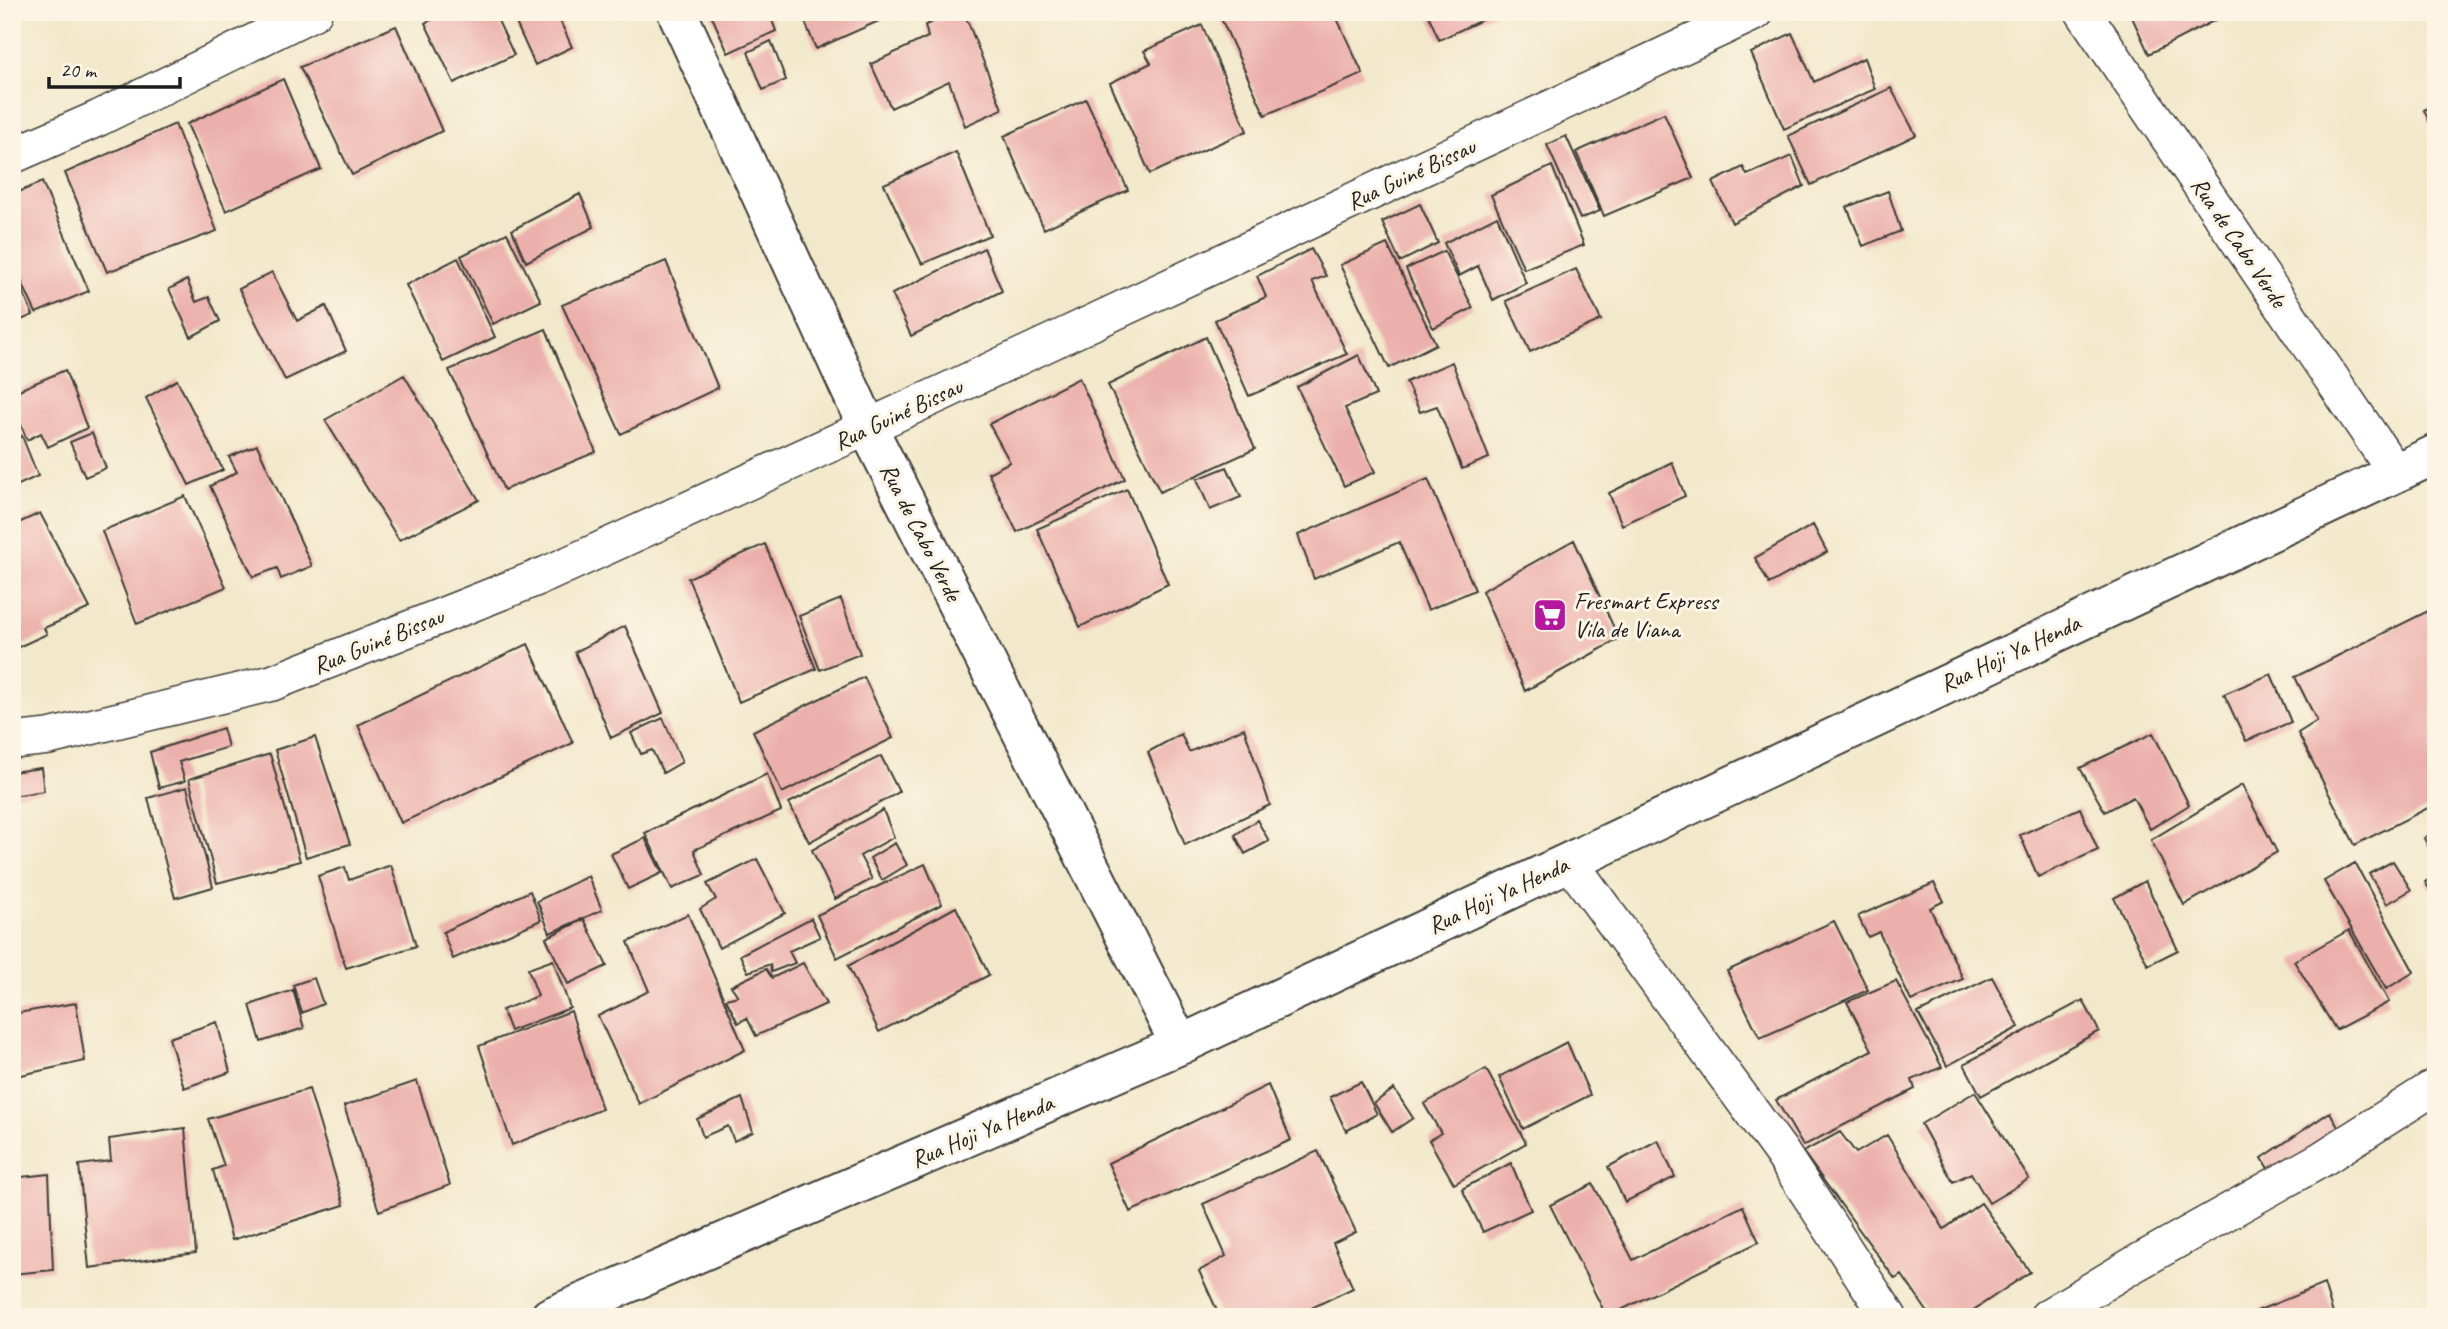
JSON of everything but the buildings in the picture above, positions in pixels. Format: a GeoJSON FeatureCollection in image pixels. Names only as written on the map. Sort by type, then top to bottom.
{"type":"FeatureCollection","features":[{"type":"Feature","properties":{"kind":"main road","name":"Rua de Cabo Verde"},"geometry":{"type":"LineString","coordinates":[[677,12],[868,428],[1180,1045]]}},
{"type":"Feature","properties":{"kind":"main road","name":"Rua Hoji Ya Henda"},"geometry":{"type":"LineString","coordinates":[[550,1317],[1180,1045],[2436,454]]}},
{"type":"Feature","properties":{"kind":"street"},"geometry":{"type":"LineString","coordinates":[[12,156],[99,118],[314,12]]}},
{"type":"Feature","properties":{"kind":"street","name":"Rua Guiné Bissau"},"geometry":{"type":"LineString","coordinates":[[12,741],[49,737],[272,684],[547,574],[868,428],[1756,12]]}},
{"type":"Feature","properties":{"kind":"street","name":"Rua de Cabo Verde"},"geometry":{"type":"LineString","coordinates":[[2083,12],[2395,472]]}},
{"type":"Feature","properties":{"kind":"street"},"geometry":{"type":"LineString","coordinates":[[1569,861],[1781,1152],[1889,1317]]}},
{"type":"Feature","properties":{"kind":"street"},"geometry":{"type":"LineString","coordinates":[[2047,1317],[2133,1265],[2322,1159],[2436,1086]]}},
{"type":"Feature","properties":{"kind":"place","name":"Fresmart Express Vila de Viana"},"geometry":{"type":"Point","coordinates":[1550,615]}}]}
